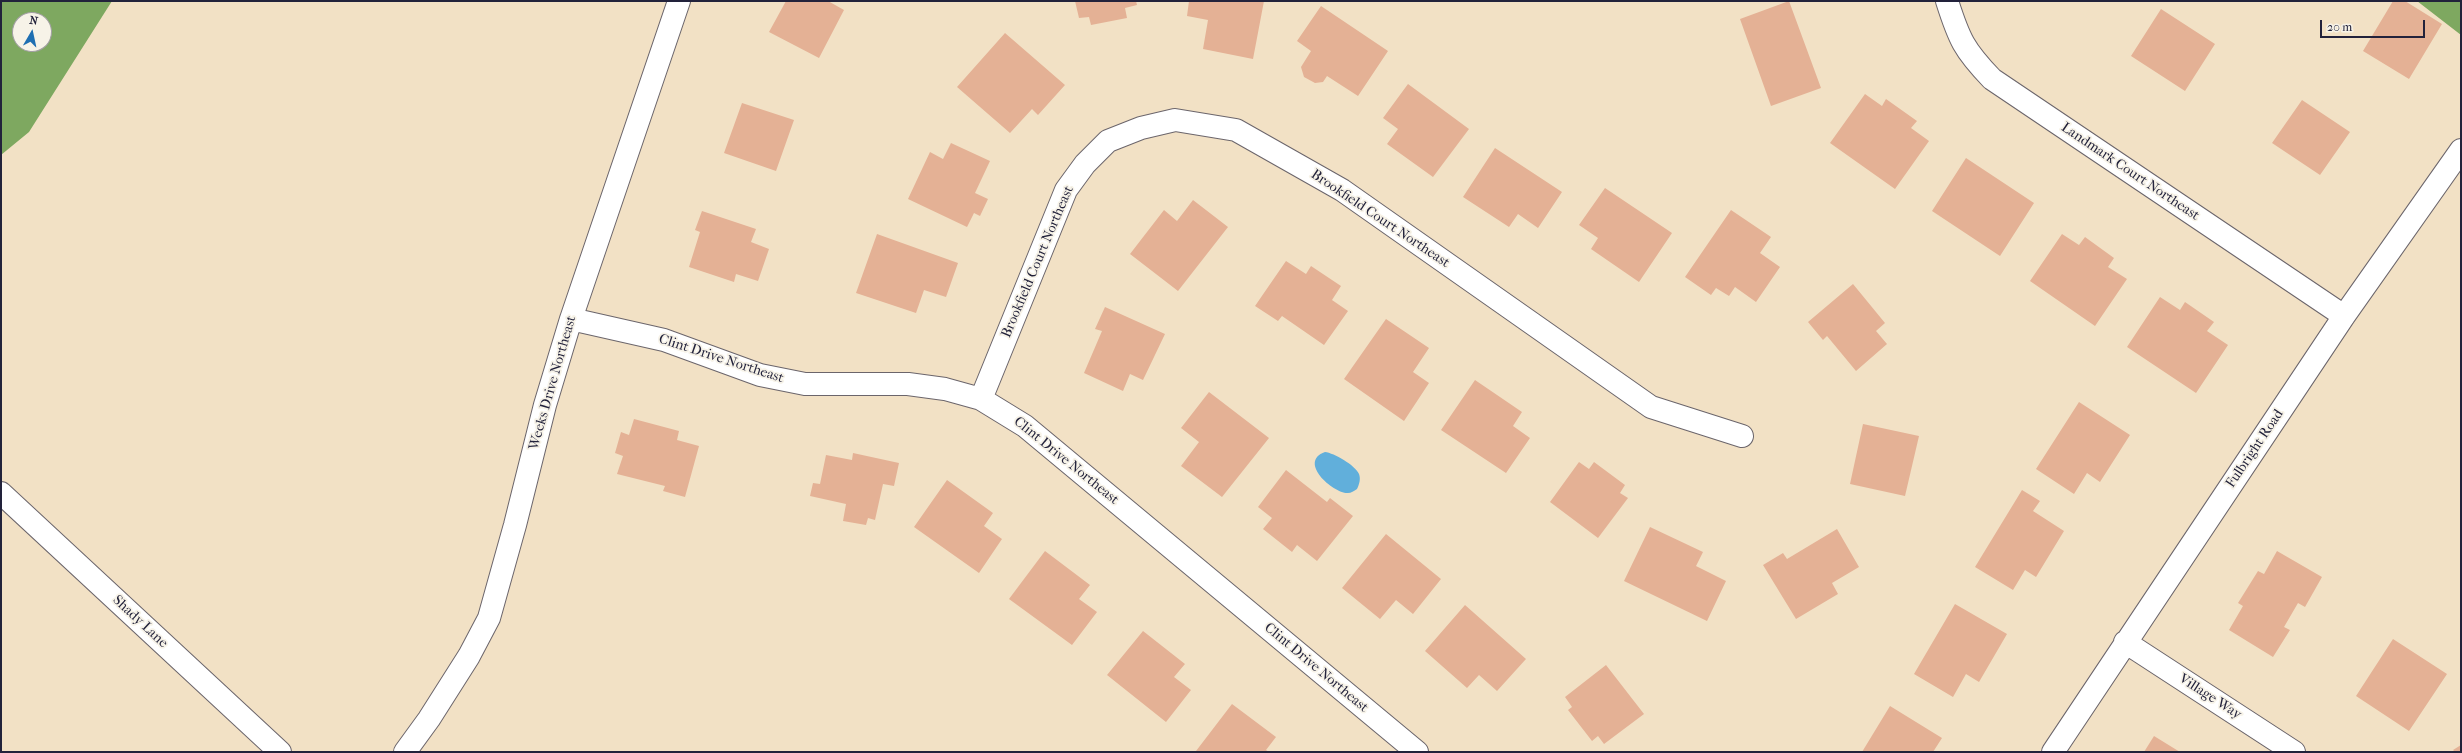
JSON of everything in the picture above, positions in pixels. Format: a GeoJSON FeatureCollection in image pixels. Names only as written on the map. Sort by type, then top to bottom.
{"type":"FeatureCollection","features":[{"type":"Feature","properties":{"kind":"street","name":"Weeks Drive Northeast"},"geometry":{"type":"LineString","coordinates":[[405,752],[429,720],[469,656],[489,618],[515,525],[545,405],[571,319],[679,1]]}},
{"type":"Feature","properties":{"kind":"street","name":"Landmark Court Northeast"},"geometry":{"type":"LineString","coordinates":[[1947,1],[1958,34],[1969,54],[1992,79],[2344,316]]}},
{"type":"Feature","properties":{"kind":"street","name":"Brookfield Court Northeast"},"geometry":{"type":"LineString","coordinates":[[981,399],[1066,190],[1085,164],[1108,141],[1141,128],[1176,120],[1236,130],[1342,190],[1651,407],[1742,436]]}},
{"type":"Feature","properties":{"kind":"street","name":"Fulbright Road"},"geometry":{"type":"LineString","coordinates":[[2053,752],[2344,316],[2461,150]]}},
{"type":"Feature","properties":{"kind":"street","name":"Clint Drive Northeast"},"geometry":{"type":"LineString","coordinates":[[571,319],[664,340],[760,375],[805,384],[908,384],[945,389],[981,399],[1025,426],[1417,752]]}},
{"type":"Feature","properties":{"kind":"street","name":"Shady Lane"},"geometry":{"type":"LineString","coordinates":[[1,492],[280,752]]}},
{"type":"Feature","properties":{"kind":"street","name":"Village Way"},"geometry":{"type":"LineString","coordinates":[[2126,642],[2294,752]]}},
{"type":"Feature","properties":{"kind":"green space"},"geometry":{"type":"Polygon","coordinates":[[[1,1],[112,1],[29,132],[1,155],[1,1]]]}},
{"type":"Feature","properties":{"kind":"green space"},"geometry":{"type":"Polygon","coordinates":[[[2417,1],[2461,1],[2461,35],[2417,1]]]}},
{"type":"Feature","properties":{"kind":"water"},"geometry":{"type":"Polygon","coordinates":[[[1325,452],[1344,460],[1357,471],[1360,478],[1357,489],[1349,493],[1342,492],[1327,483],[1321,477],[1316,470],[1315,463],[1317,457],[1325,452]]]}},
{"type":"Feature","properties":{"kind":"building"},"geometry":{"type":"Polygon","coordinates":[[[786,1],[828,1],[844,10],[819,58],[769,32],[786,1]]]}},
{"type":"Feature","properties":{"kind":"building"},"geometry":{"type":"Polygon","coordinates":[[[1075,1],[1136,1],[1137,5],[1125,8],[1127,18],[1091,25],[1089,17],[1079,18],[1075,1]]]}},
{"type":"Feature","properties":{"kind":"building"},"geometry":{"type":"Polygon","coordinates":[[[1189,1],[1264,1],[1253,59],[1203,49],[1208,20],[1187,16],[1189,1]]]}},
{"type":"Feature","properties":{"kind":"building"},"geometry":{"type":"Polygon","coordinates":[[[1789,1],[1821,88],[1771,106],[1740,19],[1789,1]]]}},
{"type":"Feature","properties":{"kind":"building"},"geometry":{"type":"Polygon","coordinates":[[[2393,1],[2405,1],[2442,24],[2409,79],[2363,51],[2393,1]]]}},
{"type":"Feature","properties":{"kind":"building"},"geometry":{"type":"Polygon","coordinates":[[[1321,6],[1388,51],[1358,96],[1327,76],[1323,82],[1315,83],[1304,77],[1301,67],[1311,51],[1297,41],[1321,6]]]}},
{"type":"Feature","properties":{"kind":"building"},"geometry":{"type":"Polygon","coordinates":[[[2161,9],[2215,44],[2185,91],[2131,56],[2161,9]]]}},
{"type":"Feature","properties":{"kind":"building"},"geometry":{"type":"Polygon","coordinates":[[[1005,33],[1065,85],[1038,115],[1032,109],[1010,133],[957,87],[1005,33]]]}},
{"type":"Feature","properties":{"kind":"building"},"geometry":{"type":"Polygon","coordinates":[[[1408,84],[1469,129],[1433,177],[1387,144],[1398,129],[1383,118],[1408,84]]]}},
{"type":"Feature","properties":{"kind":"building"},"geometry":{"type":"Polygon","coordinates":[[[1865,94],[1882,106],[1886,99],[1917,121],[1911,128],[1929,141],[1895,189],[1830,143],[1865,94]]]}},
{"type":"Feature","properties":{"kind":"building"},"geometry":{"type":"Polygon","coordinates":[[[2302,100],[2350,132],[2320,175],[2272,143],[2302,100]]]}},
{"type":"Feature","properties":{"kind":"building"},"geometry":{"type":"Polygon","coordinates":[[[742,103],[794,120],[776,171],[724,153],[742,103]]]}},
{"type":"Feature","properties":{"kind":"building"},"geometry":{"type":"Polygon","coordinates":[[[951,143],[990,161],[975,193],[988,199],[980,216],[974,213],[967,227],[908,199],[930,152],[943,159],[951,143]]]}},
{"type":"Feature","properties":{"kind":"building"},"geometry":{"type":"Polygon","coordinates":[[[1495,148],[1562,192],[1538,228],[1518,214],[1509,227],[1463,197],[1495,148]]]}},
{"type":"Feature","properties":{"kind":"building"},"geometry":{"type":"Polygon","coordinates":[[[1966,158],[2034,203],[2000,256],[1932,211],[1966,158]]]}},
{"type":"Feature","properties":{"kind":"building"},"geometry":{"type":"Polygon","coordinates":[[[1605,188],[1672,233],[1639,282],[1591,249],[1598,238],[1579,225],[1605,188]]]}},
{"type":"Feature","properties":{"kind":"building"},"geometry":{"type":"Polygon","coordinates":[[[1193,200],[1228,227],[1178,291],[1130,254],[1164,210],[1177,221],[1193,200]]]}},
{"type":"Feature","properties":{"kind":"building"},"geometry":{"type":"Polygon","coordinates":[[[1731,210],[1771,237],[1760,253],[1780,267],[1756,302],[1735,287],[1729,296],[1716,288],[1711,295],[1685,277],[1731,210]]]}},
{"type":"Feature","properties":{"kind":"building"},"geometry":{"type":"Polygon","coordinates":[[[702,211],[756,229],[751,242],[769,249],[758,281],[736,274],[734,282],[689,267],[700,232],[695,230],[702,211]]]}},
{"type":"Feature","properties":{"kind":"building"},"geometry":{"type":"Polygon","coordinates":[[[877,234],[958,263],[946,297],[924,290],[916,313],[856,293],[877,234]]]}},
{"type":"Feature","properties":{"kind":"building"},"geometry":{"type":"Polygon","coordinates":[[[2062,234],[2079,245],[2085,237],[2114,258],[2108,267],[2127,279],[2095,326],[2030,281],[2062,234]]]}},
{"type":"Feature","properties":{"kind":"building"},"geometry":{"type":"Polygon","coordinates":[[[1286,261],[1306,274],[1311,266],[1341,286],[1332,300],[1348,311],[1324,345],[1282,316],[1278,321],[1255,306],[1286,261]]]}},
{"type":"Feature","properties":{"kind":"building"},"geometry":{"type":"Polygon","coordinates":[[[1853,284],[1885,323],[1876,331],[1887,344],[1856,371],[1827,336],[1823,340],[1808,322],[1853,284]]]}},
{"type":"Feature","properties":{"kind":"building"},"geometry":{"type":"Polygon","coordinates":[[[2160,297],[2180,310],[2185,302],[2214,322],[2207,331],[2228,345],[2196,393],[2127,347],[2160,297]]]}},
{"type":"Feature","properties":{"kind":"building"},"geometry":{"type":"Polygon","coordinates":[[[1105,307],[1165,334],[1143,380],[1130,374],[1123,391],[1084,373],[1102,331],[1095,329],[1105,307]]]}},
{"type":"Feature","properties":{"kind":"building"},"geometry":{"type":"Polygon","coordinates":[[[1386,319],[1429,348],[1413,372],[1429,383],[1404,421],[1344,379],[1386,319]]]}},
{"type":"Feature","properties":{"kind":"building"},"geometry":{"type":"Polygon","coordinates":[[[1475,380],[1522,412],[1513,426],[1530,438],[1506,473],[1441,430],[1475,380]]]}},
{"type":"Feature","properties":{"kind":"building"},"geometry":{"type":"Polygon","coordinates":[[[1209,392],[1269,438],[1222,497],[1181,466],[1199,442],[1181,428],[1209,392]]]}},
{"type":"Feature","properties":{"kind":"building"},"geometry":{"type":"Polygon","coordinates":[[[2079,402],[2130,435],[2100,482],[2087,473],[2074,494],[2036,469],[2079,402]]]}},
{"type":"Feature","properties":{"kind":"building"},"geometry":{"type":"Polygon","coordinates":[[[634,419],[679,431],[677,440],[699,446],[685,497],[663,491],[665,486],[617,474],[623,456],[615,453],[621,432],[629,435],[634,419]]]}},
{"type":"Feature","properties":{"kind":"building"},"geometry":{"type":"Polygon","coordinates":[[[1863,424],[1919,436],[1905,496],[1850,484],[1863,424]]]}},
{"type":"Feature","properties":{"kind":"building"},"geometry":{"type":"Polygon","coordinates":[[[853,453],[899,463],[894,486],[883,484],[875,520],[868,518],[866,525],[843,521],[846,504],[810,496],[813,483],[820,484],[826,455],[852,460],[853,453]]]}},
{"type":"Feature","properties":{"kind":"building"},"geometry":{"type":"Polygon","coordinates":[[[1579,462],[1589,469],[1594,462],[1625,485],[1620,493],[1628,498],[1598,538],[1550,502],[1579,462]]]}},
{"type":"Feature","properties":{"kind":"building"},"geometry":{"type":"Polygon","coordinates":[[[1286,470],[1327,502],[1330,498],[1353,516],[1317,561],[1297,545],[1292,552],[1263,529],[1272,518],[1258,507],[1286,470]]]}},
{"type":"Feature","properties":{"kind":"building"},"geometry":{"type":"Polygon","coordinates":[[[947,480],[993,513],[984,526],[1002,539],[979,573],[914,527],[947,480]]]}},
{"type":"Feature","properties":{"kind":"building"},"geometry":{"type":"Polygon","coordinates":[[[2022,490],[2040,501],[2033,511],[2064,531],[2036,577],[2025,570],[2013,590],[1975,567],[2022,490]]]}},
{"type":"Feature","properties":{"kind":"building"},"geometry":{"type":"Polygon","coordinates":[[[1650,527],[1703,552],[1696,566],[1726,581],[1707,621],[1624,581],[1650,527]]]}},
{"type":"Feature","properties":{"kind":"building"},"geometry":{"type":"Polygon","coordinates":[[[1837,529],[1859,567],[1832,583],[1838,594],[1796,619],[1763,565],[1783,553],[1787,559],[1837,529]]]}},
{"type":"Feature","properties":{"kind":"building"},"geometry":{"type":"Polygon","coordinates":[[[1386,534],[1441,579],[1413,614],[1396,600],[1380,619],[1342,588],[1386,534]]]}},
{"type":"Feature","properties":{"kind":"building"},"geometry":{"type":"Polygon","coordinates":[[[1045,551],[1090,585],[1079,599],[1097,612],[1072,645],[1009,599],[1045,551]]]}},
{"type":"Feature","properties":{"kind":"building"},"geometry":{"type":"Polygon","coordinates":[[[2277,551],[2322,577],[2305,607],[2298,603],[2284,627],[2290,630],[2273,657],[2229,630],[2243,606],[2238,603],[2258,571],[2264,574],[2277,551]]]}},
{"type":"Feature","properties":{"kind":"building"},"geometry":{"type":"Polygon","coordinates":[[[1955,604],[2007,634],[1979,682],[1966,674],[1953,697],[1914,674],[1955,604]]]}},
{"type":"Feature","properties":{"kind":"building"},"geometry":{"type":"Polygon","coordinates":[[[1465,605],[1526,659],[1497,691],[1479,675],[1467,688],[1425,651],[1465,605]]]}},
{"type":"Feature","properties":{"kind":"building"},"geometry":{"type":"Polygon","coordinates":[[[1143,631],[1185,664],[1174,677],[1191,690],[1166,722],[1107,675],[1143,631]]]}},
{"type":"Feature","properties":{"kind":"building"},"geometry":{"type":"Polygon","coordinates":[[[2393,639],[2447,674],[2409,731],[2356,696],[2393,639]]]}},
{"type":"Feature","properties":{"kind":"building"},"geometry":{"type":"Polygon","coordinates":[[[1606,665],[1644,714],[1604,744],[1598,736],[1592,741],[1568,710],[1572,707],[1565,697],[1606,665]]]}},
{"type":"Feature","properties":{"kind":"building"},"geometry":{"type":"Polygon","coordinates":[[[1232,704],[1276,737],[1266,750],[1269,752],[1196,751],[1232,704]]]}},
{"type":"Feature","properties":{"kind":"building"},"geometry":{"type":"Polygon","coordinates":[[[1890,706],[1942,738],[1933,752],[1862,752],[1890,706]]]}},
{"type":"Feature","properties":{"kind":"building"},"geometry":{"type":"Polygon","coordinates":[[[2154,736],[2180,752],[2144,752],[2154,736]]]}},
{"type":"Feature","properties":{"kind":"building"},"geometry":{"type":"Polygon","coordinates":[[[2461,745],[2461,752],[2455,752],[2453,750],[2461,745]]]}}]}
